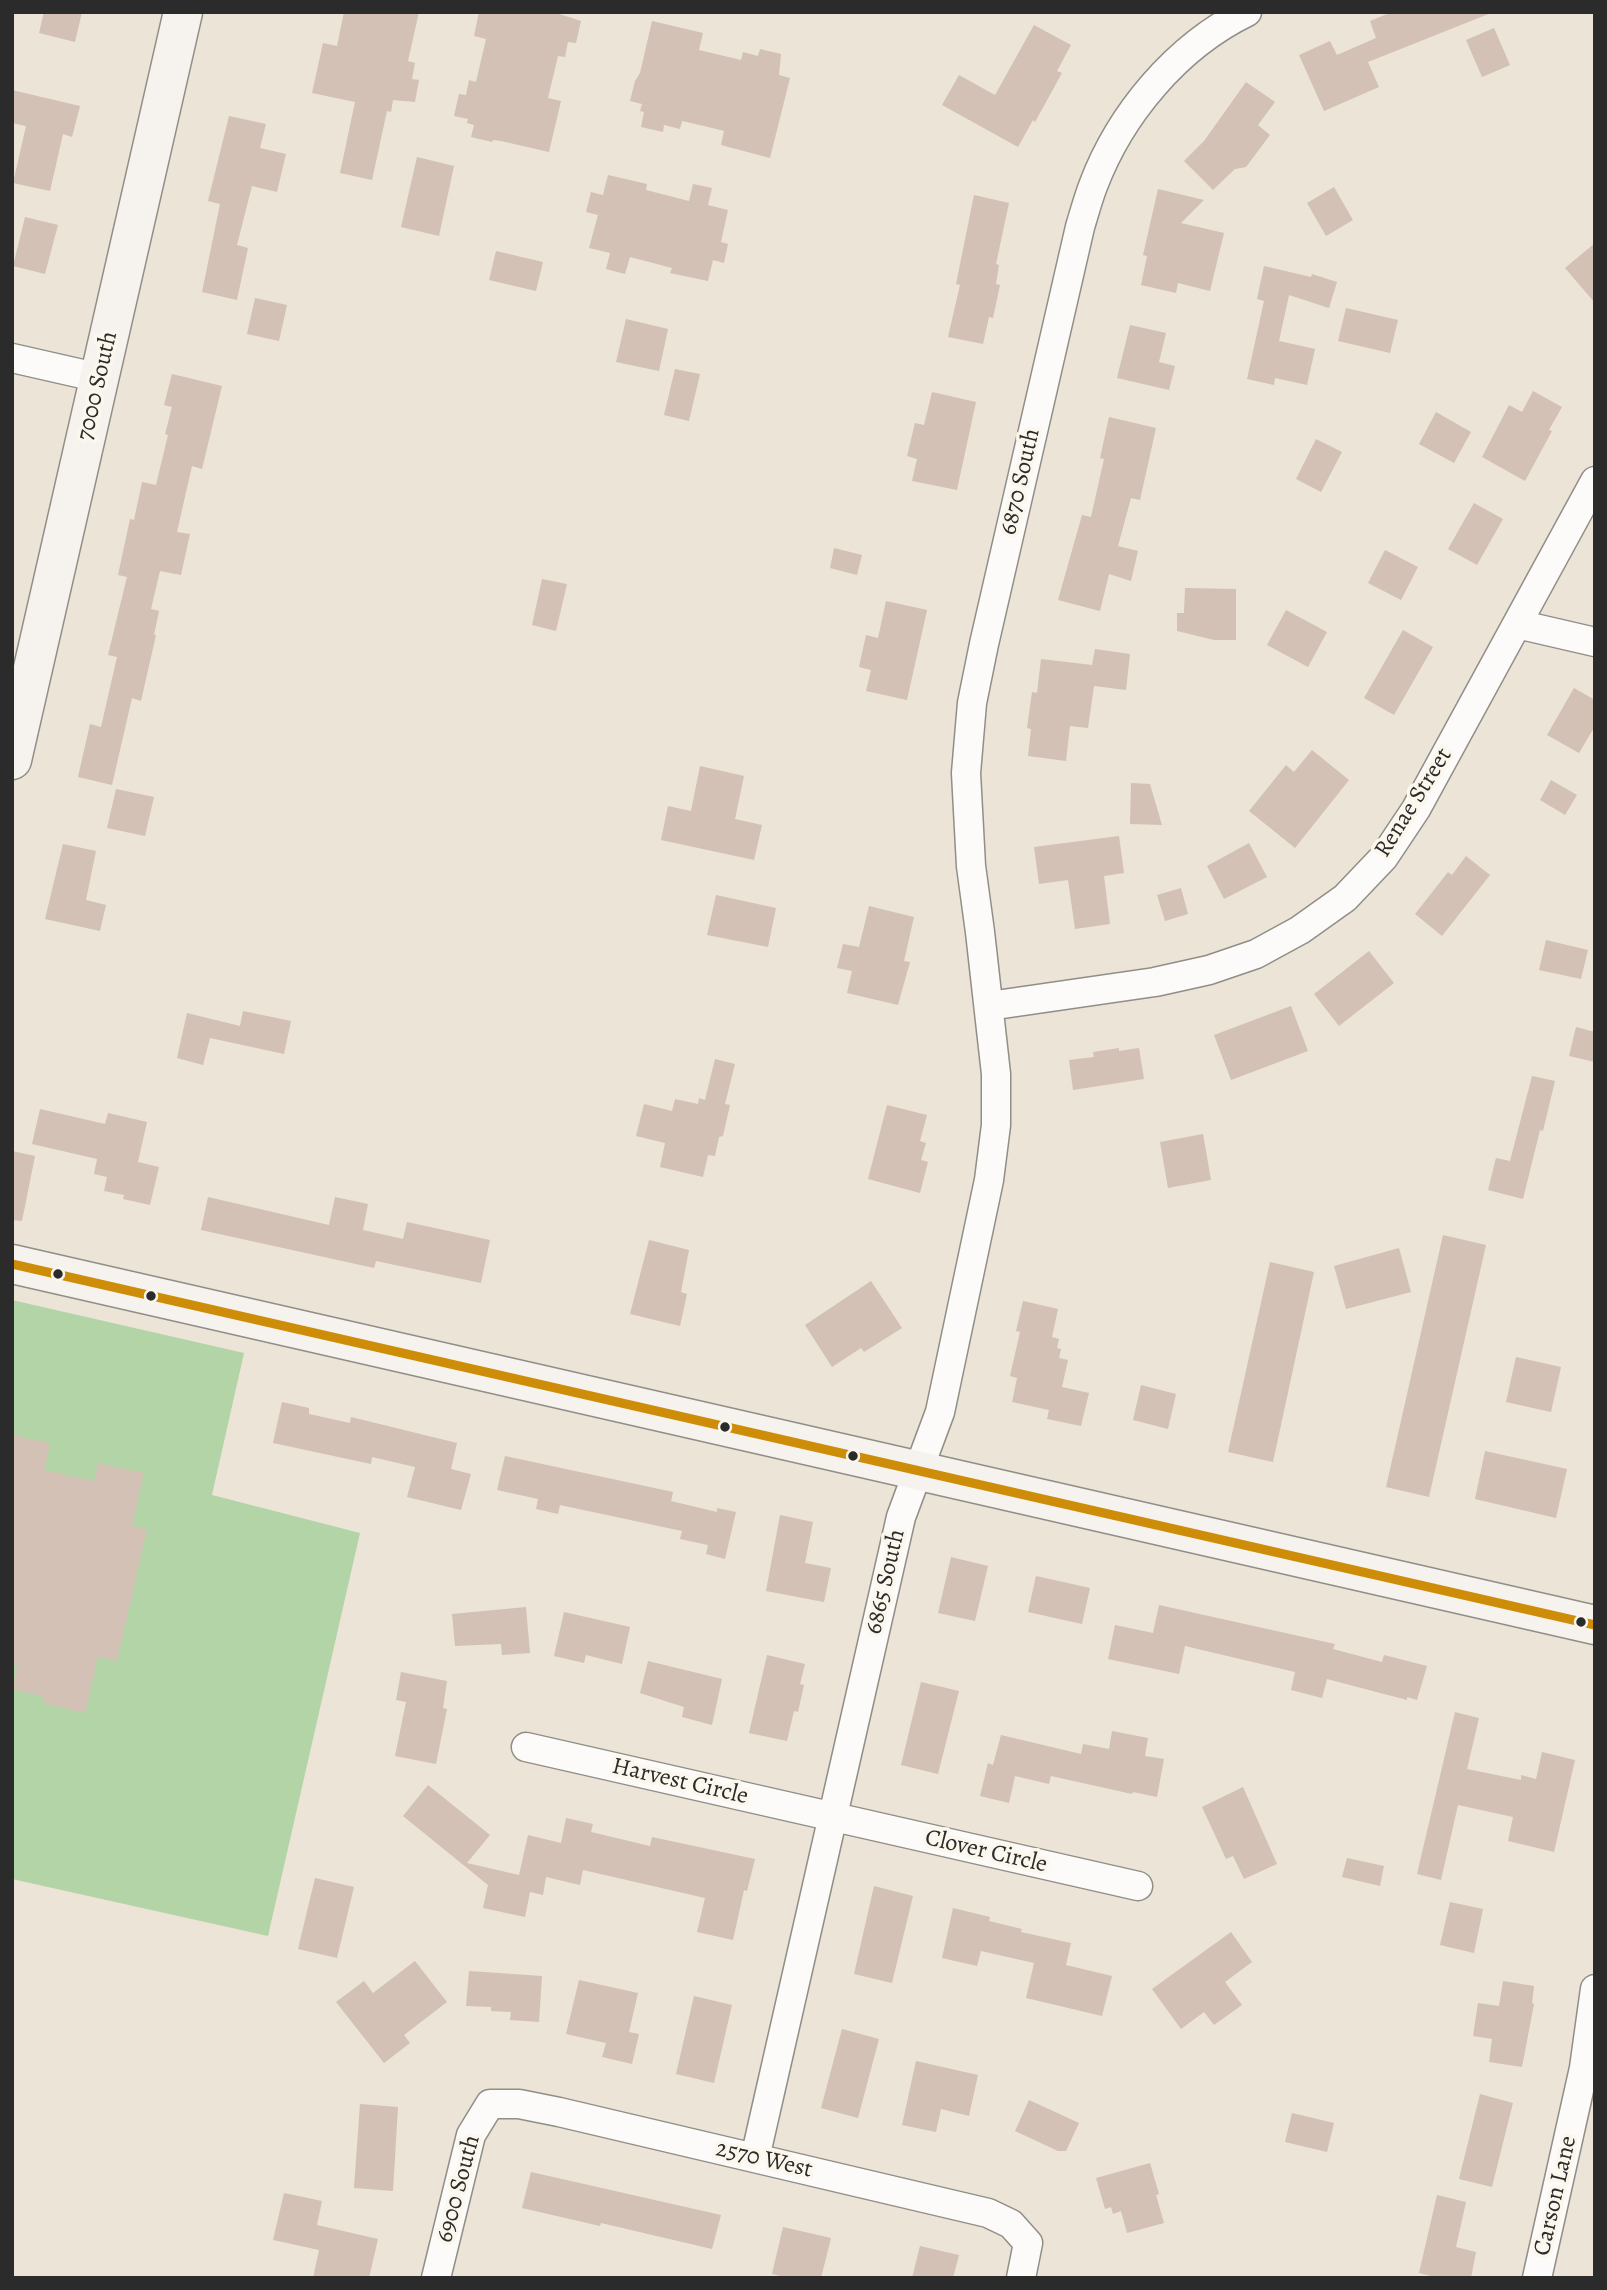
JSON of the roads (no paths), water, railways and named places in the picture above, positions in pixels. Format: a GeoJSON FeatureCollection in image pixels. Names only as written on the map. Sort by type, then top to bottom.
{"type":"FeatureCollection","features":[{"type":"Feature","properties":{"kind":"main road","name":"7000 South"},"geometry":{"type":"LineString","coordinates":[[12,760],[184,12]]}},
{"type":"Feature","properties":{"kind":"main road"},"geometry":{"type":"LineString","coordinates":[[12,1264],[1595,1625]]}},
{"type":"Feature","properties":{"kind":"street","name":"6870 South"},"geometry":{"type":"LineString","coordinates":[[989,1006],[968,822],[966,773],[972,704],[1080,227],[1093,185],[1111,146],[1136,107],[1166,72],[1199,40],[1242,15]]}},
{"type":"Feature","properties":{"kind":"street"},"geometry":{"type":"LineString","coordinates":[[12,358],[100,378]]}},
{"type":"Feature","properties":{"kind":"street","name":"Renae Street"},"geometry":{"type":"LineString","coordinates":[[989,1006],[1155,982],[1209,970],[1256,954],[1300,930],[1345,898],[1384,857],[1416,809],[1595,481]]}},
{"type":"Feature","properties":{"kind":"street"},"geometry":{"type":"LineString","coordinates":[[1517,624],[1595,642]]}},
{"type":"Feature","properties":{"kind":"street","name":"6865 South"},"geometry":{"type":"LineString","coordinates":[[754,2158],[901,1517],[940,1412],[989,1180],[996,1125],[996,1074],[989,1006]]}},
{"type":"Feature","properties":{"kind":"street","name":"Harvest Circle"},"geometry":{"type":"LineString","coordinates":[[526,1747],[833,1817]]}},
{"type":"Feature","properties":{"kind":"street","name":"Clover Circle"},"geometry":{"type":"LineString","coordinates":[[833,1817],[1138,1886]]}},
{"type":"Feature","properties":{"kind":"street","name":"Carson Lane"},"geometry":{"type":"LineString","coordinates":[[1537,2278],[1584,2123],[1595,1989]]}},
{"type":"Feature","properties":{"kind":"street","name":"2570 West"},"geometry":{"type":"LineString","coordinates":[[490,2104],[519,2104],[988,2213],[1011,2224],[1028,2243],[1021,2278]]}},
{"type":"Feature","properties":{"kind":"street","name":"6900 South"},"geometry":{"type":"LineString","coordinates":[[436,2278],[471,2135],[490,2104]]}}]}
